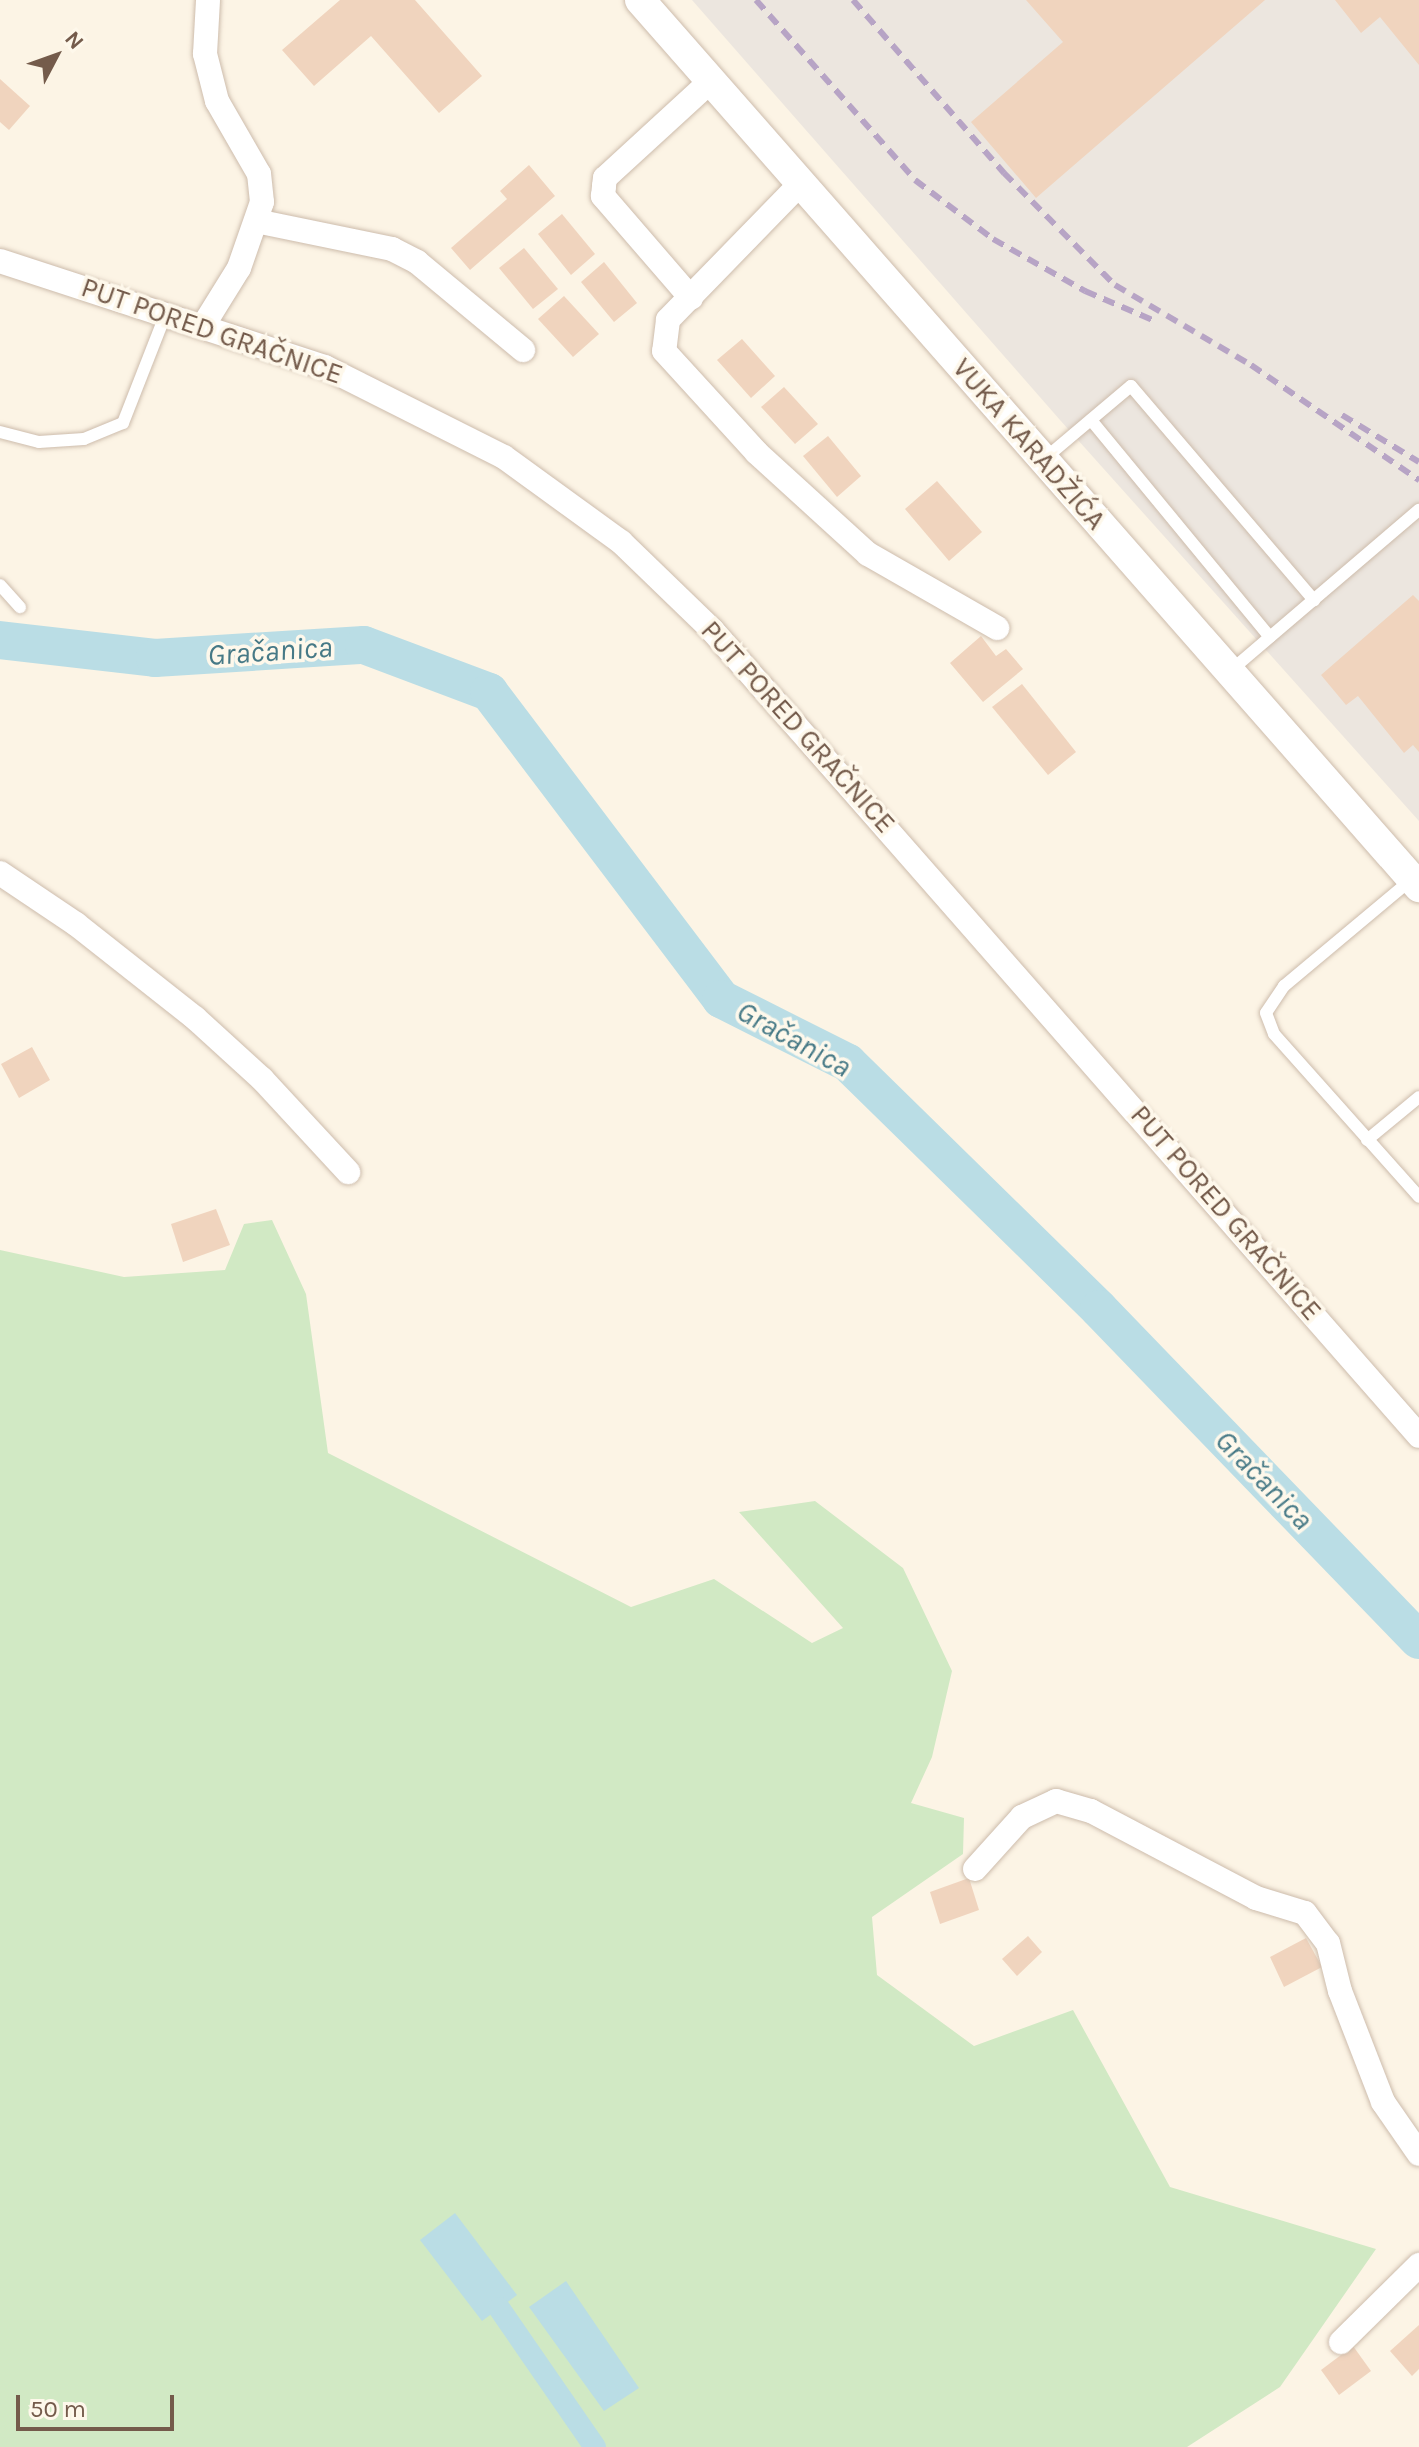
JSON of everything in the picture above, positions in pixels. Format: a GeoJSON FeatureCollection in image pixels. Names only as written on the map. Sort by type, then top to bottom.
{"type":"FeatureCollection","features":[{"type":"Feature","properties":{"kind":"street"},"geometry":{"type":"LineString","coordinates":[[203,326],[239,268],[262,202],[259,174],[217,101],[205,54],[208,0]]}},
{"type":"Feature","properties":{"kind":"street","name":"VUKA KARADŽIĆA"},"geometry":{"type":"LineString","coordinates":[[640,0],[1416,883]]}},
{"type":"Feature","properties":{"kind":"street"},"geometry":{"type":"LineString","coordinates":[[691,298],[603,196],[605,178],[711,81]]}},
{"type":"Feature","properties":{"kind":"street"},"geometry":{"type":"LineString","coordinates":[[801,183],[668,320],[664,351],[671,363],[757,453],[868,554],[997,628]]}},
{"type":"Feature","properties":{"kind":"street"},"geometry":{"type":"LineString","coordinates":[[256,221],[392,249],[417,262],[523,350]]}},
{"type":"Feature","properties":{"kind":"street","name":"PUT PORED GRAČNICE"},"geometry":{"type":"LineString","coordinates":[[0,261],[325,367],[504,457],[621,542],[712,630],[1419,1436]]}},
{"type":"Feature","properties":{"kind":"street"},"geometry":{"type":"LineString","coordinates":[[0,873],[76,924],[195,1018],[272,1089],[348,1172]]}},
{"type":"Feature","properties":{"kind":"street"},"geometry":{"type":"LineString","coordinates":[[975,1869],[1022,1817],[1056,1801],[1091,1811],[1256,1898],[1305,1913],[1328,1943],[1345,2005],[1383,2102],[1419,2154]]}},
{"type":"Feature","properties":{"kind":"street"},"geometry":{"type":"LineString","coordinates":[[1341,2342],[1419,2265]]}},
{"type":"Feature","properties":{"kind":"lane"},"geometry":{"type":"LineString","coordinates":[[0,432],[39,442],[84,439],[123,423],[166,313]]}},
{"type":"Feature","properties":{"kind":"lane"},"geometry":{"type":"LineString","coordinates":[[1043,460],[1131,386],[1314,600]]}},
{"type":"Feature","properties":{"kind":"lane"},"geometry":{"type":"LineString","coordinates":[[1091,420],[1270,637]]}},
{"type":"Feature","properties":{"kind":"lane"},"geometry":{"type":"LineString","coordinates":[[1229,672],[1419,510]]}},
{"type":"Feature","properties":{"kind":"lane"},"geometry":{"type":"LineString","coordinates":[[0,585],[20,607]]}},
{"type":"Feature","properties":{"kind":"lane"},"geometry":{"type":"LineString","coordinates":[[1416,883],[1284,986],[1266,1013],[1274,1034],[1419,1197]]}},
{"type":"Feature","properties":{"kind":"lane"},"geometry":{"type":"LineString","coordinates":[[1367,1140],[1419,1097]]}},
{"type":"Feature","properties":{"kind":"shaded area"},"geometry":{"type":"Polygon","coordinates":[[[692,0],[1419,0],[1419,821],[1060,420],[692,0]]]}},
{"type":"Feature","properties":{"kind":"green space"},"geometry":{"type":"Polygon","coordinates":[[[272,1220],[306,1294],[328,1453],[631,1607],[714,1579],[812,1643],[843,1628],[739,1512],[815,1501],[903,1568],[952,1671],[932,1757],[911,1803],[964,1818],[963,1854],[872,1917],[877,1975],[974,2046],[1073,2010],[1170,2187],[1376,2249],[1280,2387],[1187,2447],[0,2447],[0,1250],[124,1277],[225,1270],[244,1224],[272,1220]]]}},
{"type":"Feature","properties":{"kind":"water"},"geometry":{"type":"Polygon","coordinates":[[[455,2213],[517,2295],[482,2321],[420,2240],[455,2213]]]}},
{"type":"Feature","properties":{"kind":"water"},"geometry":{"type":"Polygon","coordinates":[[[566,2281],[639,2388],[604,2411],[529,2307],[566,2281]]]}},
{"type":"Feature","properties":{"kind":"building"},"geometry":{"type":"Polygon","coordinates":[[[340,0],[415,0],[482,76],[439,113],[371,36],[314,86],[282,50],[340,0]]]}},
{"type":"Feature","properties":{"kind":"building"},"geometry":{"type":"Polygon","coordinates":[[[1026,0],[1265,0],[1036,198],[971,122],[1063,42],[1026,0]]]}},
{"type":"Feature","properties":{"kind":"building"},"geometry":{"type":"Polygon","coordinates":[[[1335,0],[1419,0],[1419,65],[1380,17],[1361,33],[1335,0]]]}},
{"type":"Feature","properties":{"kind":"building"},"geometry":{"type":"Polygon","coordinates":[[[0,79],[30,106],[9,130],[0,122],[0,79]]]}},
{"type":"Feature","properties":{"kind":"building"},"geometry":{"type":"Polygon","coordinates":[[[529,165],[555,196],[470,270],[451,248],[507,199],[500,191],[529,165]]]}},
{"type":"Feature","properties":{"kind":"building"},"geometry":{"type":"Polygon","coordinates":[[[562,214],[595,254],[571,275],[538,234],[562,214]]]}},
{"type":"Feature","properties":{"kind":"building"},"geometry":{"type":"Polygon","coordinates":[[[524,248],[558,289],[533,309],[499,268],[524,248]]]}},
{"type":"Feature","properties":{"kind":"building"},"geometry":{"type":"Polygon","coordinates":[[[604,262],[637,303],[614,322],[581,282],[604,262]]]}},
{"type":"Feature","properties":{"kind":"building"},"geometry":{"type":"Polygon","coordinates":[[[564,296],[599,334],[573,357],[538,319],[564,296]]]}},
{"type":"Feature","properties":{"kind":"building"},"geometry":{"type":"Polygon","coordinates":[[[742,339],[775,376],[751,398],[717,360],[742,339]]]}},
{"type":"Feature","properties":{"kind":"building"},"geometry":{"type":"Polygon","coordinates":[[[784,387],[818,424],[795,444],[761,407],[784,387]]]}},
{"type":"Feature","properties":{"kind":"building"},"geometry":{"type":"Polygon","coordinates":[[[828,436],[861,476],[837,497],[803,456],[828,436]]]}},
{"type":"Feature","properties":{"kind":"building"},"geometry":{"type":"Polygon","coordinates":[[[937,481],[982,532],[949,561],[905,509],[937,481]]]}},
{"type":"Feature","properties":{"kind":"building"},"geometry":{"type":"Polygon","coordinates":[[[1413,595],[1419,601],[1419,752],[1413,745],[1404,753],[1358,696],[1346,705],[1321,675],[1413,595]]]}},
{"type":"Feature","properties":{"kind":"building"},"geometry":{"type":"Polygon","coordinates":[[[981,636],[996,656],[1006,649],[1023,669],[983,702],[950,663],[981,636]]]}},
{"type":"Feature","properties":{"kind":"building"},"geometry":{"type":"Polygon","coordinates":[[[1022,684],[1076,752],[1048,775],[992,707],[1022,684]]]}},
{"type":"Feature","properties":{"kind":"building"},"geometry":{"type":"Polygon","coordinates":[[[32,1047],[50,1080],[19,1098],[1,1064],[32,1047]]]}},
{"type":"Feature","properties":{"kind":"building"},"geometry":{"type":"Polygon","coordinates":[[[216,1209],[230,1245],[183,1262],[171,1224],[216,1209]]]}},
{"type":"Feature","properties":{"kind":"building"},"geometry":{"type":"Polygon","coordinates":[[[969,1878],[979,1910],[940,1924],[930,1892],[969,1878]]]}},
{"type":"Feature","properties":{"kind":"building"},"geometry":{"type":"Polygon","coordinates":[[[1028,1936],[1042,1952],[1017,1976],[1002,1959],[1028,1936]]]}},
{"type":"Feature","properties":{"kind":"building"},"geometry":{"type":"Polygon","coordinates":[[[1306,1938],[1322,1967],[1284,1987],[1270,1957],[1306,1938]]]}},
{"type":"Feature","properties":{"kind":"building"},"geometry":{"type":"Polygon","coordinates":[[[1419,2325],[1419,2369],[1412,2376],[1390,2351],[1419,2325]]]}},
{"type":"Feature","properties":{"kind":"building"},"geometry":{"type":"Polygon","coordinates":[[[1353,2346],[1371,2371],[1339,2395],[1321,2370],[1353,2346]]]}},
{"type":"Feature","properties":{"kind":"waterway","name":"Gračanica"},"geometry":{"type":"LineString","coordinates":[[0,640],[155,658],[364,645],[489,692],[721,999],[848,1063],[1099,1309],[1419,1640]]}},
{"type":"Feature","properties":{"kind":"waterway"},"geometry":{"type":"LineString","coordinates":[[499,2308],[595,2447]]}},
{"type":"Feature","properties":{"kind":"railway"},"geometry":{"type":"LineString","coordinates":[[756,0],[915,180],[993,239],[1085,291],[1155,321]]}},
{"type":"Feature","properties":{"kind":"railway"},"geometry":{"type":"LineString","coordinates":[[853,0],[1004,173],[1115,285],[1251,365],[1419,480]]}},
{"type":"Feature","properties":{"kind":"railway"},"geometry":{"type":"LineString","coordinates":[[1342,415],[1419,462]]}}]}
